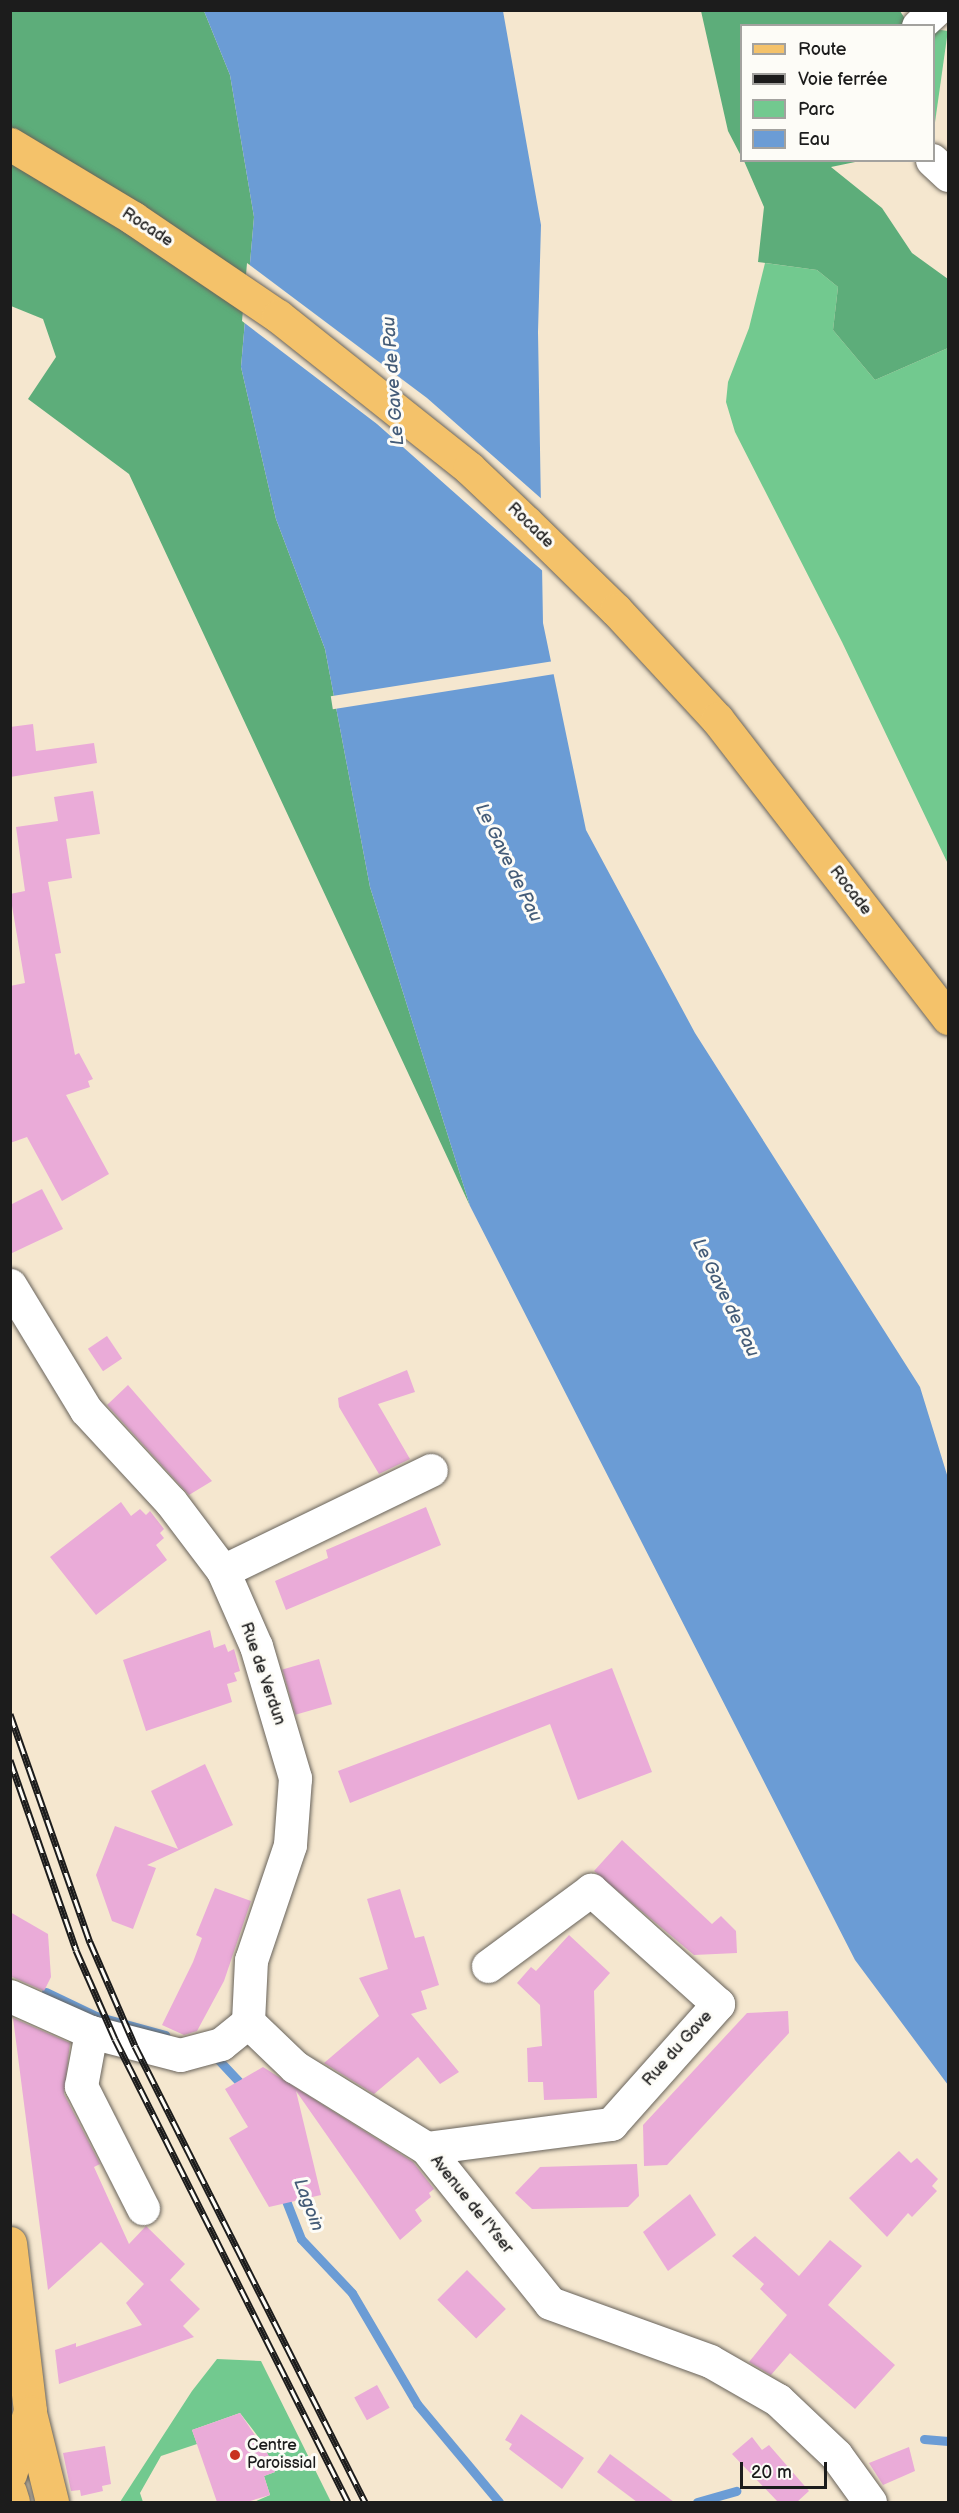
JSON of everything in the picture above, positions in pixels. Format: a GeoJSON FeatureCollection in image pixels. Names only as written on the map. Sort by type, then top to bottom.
{"type":"FeatureCollection","features":[{"type":"Feature","properties":{"kind":"main road","name":"Rocade"},"geometry":{"type":"LineString","coordinates":[[10,144],[133,218],[278,316],[469,468],[616,610],[717,719],[948,1018]]}},
{"type":"Feature","properties":{"kind":"main road"},"geometry":{"type":"LineString","coordinates":[[10,2243],[30,2411],[52,2502]]}},
{"type":"Feature","properties":{"kind":"main road"},"geometry":{"type":"LineString","coordinates":[[10,2474],[30,2411]]}},
{"type":"Feature","properties":{"kind":"main road"},"geometry":{"type":"LineString","coordinates":[[10,2492],[13,2502]]}},
{"type":"Feature","properties":{"kind":"street"},"geometry":{"type":"LineString","coordinates":[[920,24],[935,10]]}},
{"type":"Feature","properties":{"kind":"street"},"geometry":{"type":"LineString","coordinates":[[934,162],[948,175]]}},
{"type":"Feature","properties":{"kind":"street","name":"Rue de Verdun"},"geometry":{"type":"LineString","coordinates":[[10,1285],[86,1410],[171,1502],[223,1571],[256,1646],[295,1778],[290,1845],[251,1960],[248,2022]]}},
{"type":"Feature","properties":{"kind":"street"},"geometry":{"type":"LineString","coordinates":[[223,1571],[431,1470]]}},
{"type":"Feature","properties":{"kind":"street","name":"Rue du Gave"},"geometry":{"type":"LineString","coordinates":[[426,2148],[611,2124],[718,2004],[591,1890],[488,1966]]}},
{"type":"Feature","properties":{"kind":"street"},"geometry":{"type":"LineString","coordinates":[[10,1996],[91,2032],[180,2055],[221,2044],[248,2022]]}},
{"type":"Feature","properties":{"kind":"street","name":"Avenue de l'Yser"},"geometry":{"type":"LineString","coordinates":[[248,2022],[295,2067],[426,2148],[550,2303],[710,2361],[778,2400],[836,2455],[870,2502]]}},
{"type":"Feature","properties":{"kind":"street"},"geometry":{"type":"LineString","coordinates":[[91,2032],[81,2086],[143,2208]]}},
{"type":"Feature","properties":{"kind":"green space"},"geometry":{"type":"Polygon","coordinates":[[[10,11],[204,11],[230,75],[254,217],[241,367],[276,519],[325,649],[370,887],[470,1206],[129,474],[28,399],[56,357],[43,319],[11,306],[10,11]]]}},
{"type":"Feature","properties":{"kind":"green space"},"geometry":{"type":"Polygon","coordinates":[[[701,11],[900,11],[908,24],[740,24],[740,154],[728,131],[701,11]]]}},
{"type":"Feature","properties":{"kind":"green space"},"geometry":{"type":"Polygon","coordinates":[[[935,29],[948,31],[935,122],[935,29]]]}},
{"type":"Feature","properties":{"kind":"green space"},"geometry":{"type":"Polygon","coordinates":[[[744,162],[855,162],[831,167],[882,208],[912,253],[948,279],[948,348],[875,380],[833,330],[838,287],[817,270],[758,262],[764,207],[744,162]]]}},
{"type":"Feature","properties":{"kind":"green space"},"geometry":{"type":"Polygon","coordinates":[[[765,263],[817,270],[838,287],[833,330],[875,380],[948,348],[948,864],[842,642],[735,432],[726,402],[728,382],[749,328],[765,263]]]}},
{"type":"Feature","properties":{"kind":"green space"},"geometry":{"type":"Polygon","coordinates":[[[217,2359],[261,2361],[331,2502],[254,2502],[270,2495],[264,2476],[275,2472],[263,2443],[240,2413],[192,2430],[197,2444],[161,2456],[140,2493],[143,2502],[120,2502],[192,2391],[217,2359]]]}},
{"type":"Feature","properties":{"kind":"water","name":"Le Gave de Pau"},"geometry":{"type":"Polygon","coordinates":[[[204,11],[503,11],[541,225],[538,332],[543,623],[586,830],[695,1033],[920,1387],[948,1478],[948,2085],[855,1960],[470,1206],[370,887],[325,649],[276,519],[241,367],[254,217],[230,75],[204,11]]]}},
{"type":"Feature","properties":{"kind":"pier"},"geometry":{"type":"Polygon","coordinates":[[[247,263],[427,398],[544,501],[545,573],[377,424],[242,321],[247,263]]]}},
{"type":"Feature","properties":{"kind":"pier"},"geometry":{"type":"Polygon","coordinates":[[[554,661],[556,674],[333,709],[331,696],[554,661]]]}},
{"type":"Feature","properties":{"kind":"building"},"geometry":{"type":"Polygon","coordinates":[[[33,724],[36,751],[94,743],[97,763],[10,777],[10,727],[33,724]]]}},
{"type":"Feature","properties":{"kind":"building"},"geometry":{"type":"Polygon","coordinates":[[[93,791],[100,834],[66,839],[72,878],[48,882],[61,953],[55,954],[75,1055],[79,1053],[93,1079],[88,1081],[90,1087],[66,1095],[109,1174],[62,1201],[27,1137],[10,1143],[10,986],[25,983],[10,894],[25,891],[16,827],[58,821],[54,797],[93,791]]]}},
{"type":"Feature","properties":{"kind":"building"},"geometry":{"type":"Polygon","coordinates":[[[42,1189],[63,1229],[10,1254],[10,1205],[42,1189]]]}},
{"type":"Feature","properties":{"kind":"building"},"geometry":{"type":"Polygon","coordinates":[[[107,1336],[122,1358],[103,1371],[88,1349],[107,1336]]]}},
{"type":"Feature","properties":{"kind":"building"},"geometry":{"type":"Polygon","coordinates":[[[407,1370],[415,1392],[378,1404],[410,1459],[379,1474],[339,1407],[338,1398],[407,1370]]]}},
{"type":"Feature","properties":{"kind":"building"},"geometry":{"type":"Polygon","coordinates":[[[128,1385],[212,1481],[189,1495],[107,1405],[128,1385]]]}},
{"type":"Feature","properties":{"kind":"building"},"geometry":{"type":"Polygon","coordinates":[[[121,1502],[131,1516],[140,1509],[146,1515],[150,1511],[164,1529],[160,1533],[164,1538],[156,1545],[167,1560],[96,1615],[50,1557],[121,1502]]]}},
{"type":"Feature","properties":{"kind":"building"},"geometry":{"type":"Polygon","coordinates":[[[426,1507],[441,1545],[286,1610],[275,1581],[328,1558],[326,1550],[426,1507]]]}},
{"type":"Feature","properties":{"kind":"building"},"geometry":{"type":"Polygon","coordinates":[[[210,1630],[214,1648],[225,1644],[228,1652],[234,1649],[240,1671],[234,1673],[237,1681],[227,1684],[232,1702],[146,1731],[123,1660],[210,1630]]]}},
{"type":"Feature","properties":{"kind":"building"},"geometry":{"type":"Polygon","coordinates":[[[319,1659],[332,1704],[295,1715],[282,1669],[319,1659]]]}},
{"type":"Feature","properties":{"kind":"building"},"geometry":{"type":"Polygon","coordinates":[[[612,1668],[652,1772],[578,1800],[550,1724],[350,1803],[338,1771],[612,1668]]]}},
{"type":"Feature","properties":{"kind":"building"},"geometry":{"type":"Polygon","coordinates":[[[205,1764],[233,1825],[147,1865],[156,1868],[133,1929],[112,1921],[96,1875],[115,1826],[178,1849],[151,1791],[205,1764]]]}},
{"type":"Feature","properties":{"kind":"building"},"geometry":{"type":"Polygon","coordinates":[[[622,1840],[712,1924],[721,1916],[736,1931],[737,1953],[694,1955],[594,1871],[622,1840]]]}},
{"type":"Feature","properties":{"kind":"building"},"geometry":{"type":"Polygon","coordinates":[[[215,1888],[251,1901],[224,1981],[197,2031],[184,2035],[162,2025],[193,1962],[202,1938],[196,1935],[215,1888]]]}},
{"type":"Feature","properties":{"kind":"building"},"geometry":{"type":"Polygon","coordinates":[[[400,1889],[415,1938],[424,1936],[439,1985],[421,1991],[427,2009],[411,2014],[459,2072],[440,2084],[418,2057],[374,2094],[324,2063],[379,2016],[359,1978],[388,1969],[367,1899],[400,1889]]]}},
{"type":"Feature","properties":{"kind":"building"},"geometry":{"type":"Polygon","coordinates":[[[10,1912],[48,1934],[51,1977],[44,1991],[10,1976],[10,1912]]]}},
{"type":"Feature","properties":{"kind":"building"},"geometry":{"type":"Polygon","coordinates":[[[569,1935],[610,1973],[594,1991],[597,2098],[544,2100],[543,2082],[528,2082],[527,2048],[542,2046],[540,2005],[517,1983],[531,1967],[536,1971],[569,1935]]]}},
{"type":"Feature","properties":{"kind":"building"},"geometry":{"type":"Polygon","coordinates":[[[788,2011],[789,2033],[667,2165],[644,2166],[643,2125],[747,2013],[788,2011]]]}},
{"type":"Feature","properties":{"kind":"building"},"geometry":{"type":"Polygon","coordinates":[[[13,2018],[70,2043],[64,2094],[100,2164],[94,2167],[129,2244],[146,2226],[185,2264],[170,2280],[200,2309],[183,2326],[194,2337],[59,2384],[55,2350],[76,2343],[76,2347],[142,2325],[126,2303],[144,2284],[101,2242],[48,2290],[13,2018]]]}},
{"type":"Feature","properties":{"kind":"building"},"geometry":{"type":"Polygon","coordinates":[[[263,2067],[413,2162],[434,2189],[429,2193],[431,2197],[415,2210],[422,2221],[400,2240],[296,2091],[321,2195],[269,2207],[229,2138],[248,2127],[225,2089],[263,2067]]]}},
{"type":"Feature","properties":{"kind":"building"},"geometry":{"type":"Polygon","coordinates":[[[899,2151],[911,2163],[917,2158],[938,2179],[932,2186],[937,2191],[912,2217],[908,2213],[887,2237],[849,2198],[899,2151]]]}},
{"type":"Feature","properties":{"kind":"building"},"geometry":{"type":"Polygon","coordinates":[[[637,2164],[639,2196],[628,2207],[532,2209],[515,2193],[540,2167],[637,2164]]]}},
{"type":"Feature","properties":{"kind":"building"},"geometry":{"type":"Polygon","coordinates":[[[690,2194],[716,2235],[668,2271],[643,2232],[690,2194]]]}},
{"type":"Feature","properties":{"kind":"building"},"geometry":{"type":"Polygon","coordinates":[[[755,2236],[799,2276],[830,2240],[862,2266],[828,2305],[895,2365],[855,2409],[790,2353],[771,2375],[749,2362],[787,2315],[760,2289],[764,2284],[732,2256],[755,2236]]]}},
{"type":"Feature","properties":{"kind":"building"},"geometry":{"type":"Polygon","coordinates":[[[467,2270],[506,2309],[476,2339],[437,2300],[467,2270]]]}},
{"type":"Feature","properties":{"kind":"building"},"geometry":{"type":"Polygon","coordinates":[[[377,2385],[390,2408],[367,2420],[354,2398],[377,2385]]]}},
{"type":"Feature","properties":{"kind":"building","name":"Centre Paroissial"},"geometry":{"type":"Polygon","coordinates":[[[240,2413],[271,2459],[275,2472],[264,2476],[270,2495],[247,2502],[217,2502],[192,2430],[240,2413]]]}},
{"type":"Feature","properties":{"kind":"building"},"geometry":{"type":"Polygon","coordinates":[[[521,2414],[584,2458],[562,2489],[509,2449],[512,2444],[505,2440],[521,2414]]]}},
{"type":"Feature","properties":{"kind":"building"},"geometry":{"type":"Polygon","coordinates":[[[752,2437],[762,2450],[769,2445],[809,2491],[797,2502],[778,2502],[732,2454],[752,2437]]]}},
{"type":"Feature","properties":{"kind":"building"},"geometry":{"type":"Polygon","coordinates":[[[105,2446],[111,2484],[102,2486],[103,2491],[81,2496],[80,2490],[71,2491],[63,2453],[105,2446]]]}},
{"type":"Feature","properties":{"kind":"building"},"geometry":{"type":"Polygon","coordinates":[[[909,2447],[915,2471],[883,2485],[869,2463],[909,2447]]]}},
{"type":"Feature","properties":{"kind":"building"},"geometry":{"type":"Polygon","coordinates":[[[610,2454],[674,2502],[637,2502],[597,2472],[610,2454]]]}},
{"type":"Feature","properties":{"kind":"waterway","name":"Lagoin"},"geometry":{"type":"LineString","coordinates":[[46,1992],[96,2016],[165,2035]]}},
{"type":"Feature","properties":{"kind":"waterway","name":"Lagoin"},"geometry":{"type":"LineString","coordinates":[[214,2055],[245,2088]]}},
{"type":"Feature","properties":{"kind":"waterway","name":"Lagoin"},"geometry":{"type":"LineString","coordinates":[[283,2193],[301,2239],[352,2293],[417,2404],[499,2502]]}},
{"type":"Feature","properties":{"kind":"waterway","name":"Lagoin"},"geometry":{"type":"LineString","coordinates":[[924,2439],[948,2441]]}},
{"type":"Feature","properties":{"kind":"waterway","name":"Lagoin"},"geometry":{"type":"LineString","coordinates":[[697,2502],[736,2491]]}},
{"type":"Feature","properties":{"kind":"railway"},"geometry":{"type":"LineString","coordinates":[[10,1714],[90,1942],[135,2046],[365,2502]]}},
{"type":"Feature","properties":{"kind":"railway"},"geometry":{"type":"LineString","coordinates":[[10,1760],[76,1950],[115,2039],[348,2502]]}},
{"type":"Feature","properties":{"kind":"place","name":"Centre Paroissial"},"geometry":{"type":"Point","coordinates":[235,2455]}}]}
